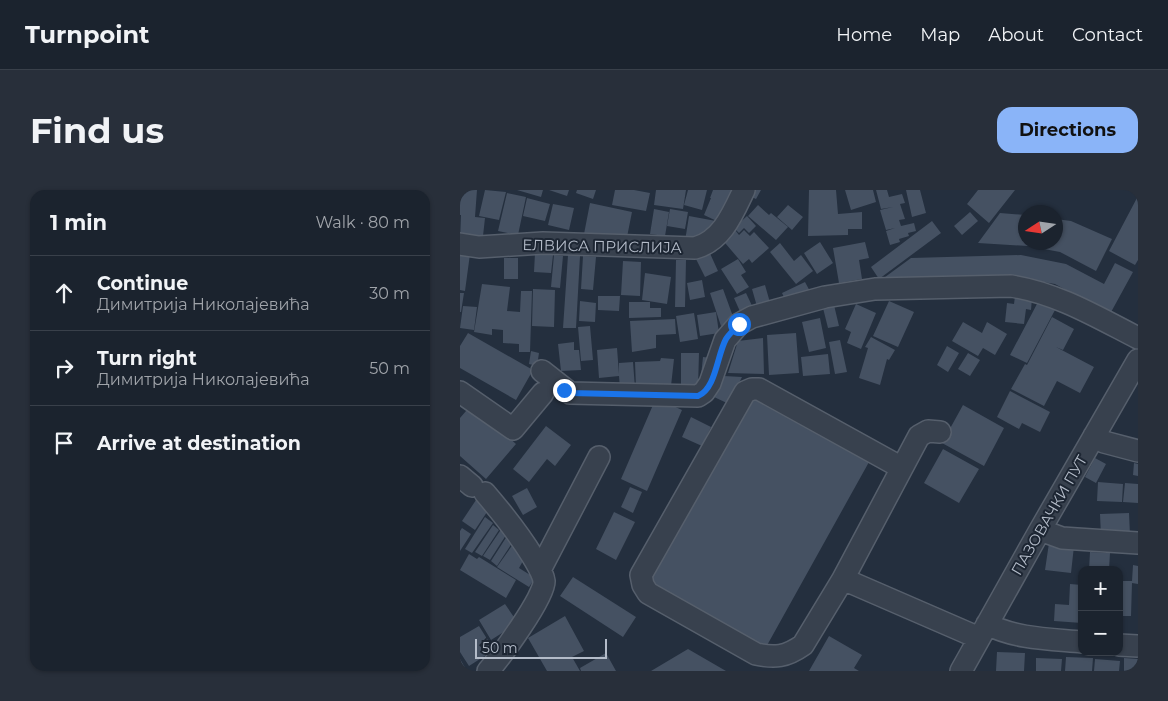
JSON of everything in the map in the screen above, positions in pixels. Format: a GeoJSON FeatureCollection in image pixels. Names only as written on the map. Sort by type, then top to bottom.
{"type":"FeatureCollection","features":[{"type":"Feature","properties":{"kind":"street","name":"ЕЛВИСА ПРИСЛИЈА"},"geometry":{"type":"LineString","coordinates":[[460,244],[479,247],[543,243],[695,248],[711,241],[726,225],[744,190]]}},
{"type":"Feature","properties":{"kind":"street"},"geometry":{"type":"LineString","coordinates":[[542,371],[570,393],[698,396],[704,392],[710,383],[725,340],[739,324],[762,314],[825,297],[875,289],[1011,286],[1025,288],[1043,292],[1138,338]]}},
{"type":"Feature","properties":{"kind":"street","name":"ПАЗОВАЧКИ ПУТ"},"geometry":{"type":"LineString","coordinates":[[961,671],[1138,360]]}},
{"type":"Feature","properties":{"kind":"street"},"geometry":{"type":"LineString","coordinates":[[902,468],[758,389],[748,390],[745,392],[641,574],[642,585],[648,593],[756,654],[770,657],[792,652],[803,645],[843,578],[902,468],[919,436],[928,431],[940,432]]}},
{"type":"Feature","properties":{"kind":"street"},"geometry":{"type":"LineString","coordinates":[[460,392],[513,429],[543,392]]}},
{"type":"Feature","properties":{"kind":"street"},"geometry":{"type":"LineString","coordinates":[[1094,436],[1104,442],[1138,451]]}},
{"type":"Feature","properties":{"kind":"street"},"geometry":{"type":"LineString","coordinates":[[540,570],[599,457]]}},
{"type":"Feature","properties":{"kind":"street"},"geometry":{"type":"LineString","coordinates":[[472,485],[520,535],[544,580],[544,585],[505,663],[488,671]]}},
{"type":"Feature","properties":{"kind":"street"},"geometry":{"type":"LineString","coordinates":[[1040,530],[1062,538],[1138,543]]}},
{"type":"Feature","properties":{"kind":"street"},"geometry":{"type":"LineString","coordinates":[[843,578],[983,631],[1000,631],[1018,636],[1078,642]]}},
{"type":"Feature","properties":{"kind":"street"},"geometry":{"type":"LineString","coordinates":[[1123,645],[1138,646]]}},
{"type":"Feature","properties":{"kind":"building"},"geometry":{"type":"Polygon","coordinates":[[[460,190],[477,190],[475,217],[485,218],[482,245],[460,242],[460,190]]]}},
{"type":"Feature","properties":{"kind":"building"},"geometry":{"type":"Polygon","coordinates":[[[485,190],[506,192],[499,220],[479,216],[485,190]]]}},
{"type":"Feature","properties":{"kind":"building"},"geometry":{"type":"Polygon","coordinates":[[[517,190],[543,190],[541,197],[517,190]]]}},
{"type":"Feature","properties":{"kind":"building"},"geometry":{"type":"Polygon","coordinates":[[[549,190],[569,190],[567,196],[549,190]]]}},
{"type":"Feature","properties":{"kind":"building"},"geometry":{"type":"Polygon","coordinates":[[[577,190],[596,190],[593,199],[576,193],[577,190]]]}},
{"type":"Feature","properties":{"kind":"building"},"geometry":{"type":"Polygon","coordinates":[[[615,190],[634,190],[650,193],[646,211],[612,205],[615,190]]]}},
{"type":"Feature","properties":{"kind":"building"},"geometry":{"type":"Polygon","coordinates":[[[656,190],[686,190],[683,209],[654,205],[656,190]]]}},
{"type":"Feature","properties":{"kind":"building"},"geometry":{"type":"Polygon","coordinates":[[[688,190],[707,190],[702,210],[684,205],[688,190]]]}},
{"type":"Feature","properties":{"kind":"building"},"geometry":{"type":"Polygon","coordinates":[[[713,190],[738,190],[721,223],[704,215],[713,190]]]}},
{"type":"Feature","properties":{"kind":"building"},"geometry":{"type":"Polygon","coordinates":[[[747,190],[761,190],[756,199],[745,194],[747,190]]]}},
{"type":"Feature","properties":{"kind":"building"},"geometry":{"type":"Polygon","coordinates":[[[809,190],[836,190],[838,214],[862,212],[862,229],[848,229],[848,235],[808,236],[809,190]]]}},
{"type":"Feature","properties":{"kind":"building"},"geometry":{"type":"Polygon","coordinates":[[[845,190],[873,190],[876,202],[851,210],[845,190]]]}},
{"type":"Feature","properties":{"kind":"building"},"geometry":{"type":"Polygon","coordinates":[[[876,190],[887,190],[889,197],[902,194],[905,203],[900,204],[905,219],[899,220],[901,226],[914,223],[916,231],[908,233],[909,236],[899,239],[900,242],[890,245],[886,231],[895,228],[886,230],[880,210],[893,207],[881,209],[876,190]]]}},
{"type":"Feature","properties":{"kind":"building"},"geometry":{"type":"Polygon","coordinates":[[[906,190],[920,190],[926,213],[912,217],[906,190]]]}},
{"type":"Feature","properties":{"kind":"building"},"geometry":{"type":"Polygon","coordinates":[[[978,190],[1015,190],[989,223],[967,204],[978,190]]]}},
{"type":"Feature","properties":{"kind":"building"},"geometry":{"type":"Polygon","coordinates":[[[507,193],[526,197],[518,235],[498,231],[507,193]]]}},
{"type":"Feature","properties":{"kind":"building"},"geometry":{"type":"Polygon","coordinates":[[[1138,196],[1138,260],[1135,265],[1109,251],[1138,196]]]}},
{"type":"Feature","properties":{"kind":"building"},"geometry":{"type":"Polygon","coordinates":[[[527,198],[550,204],[545,221],[523,216],[527,198]]]}},
{"type":"Feature","properties":{"kind":"building"},"geometry":{"type":"Polygon","coordinates":[[[590,203],[632,212],[626,242],[584,234],[590,203]]]}},
{"type":"Feature","properties":{"kind":"building"},"geometry":{"type":"Polygon","coordinates":[[[553,204],[574,208],[569,230],[548,225],[553,204]]]}},
{"type":"Feature","properties":{"kind":"building"},"geometry":{"type":"Polygon","coordinates":[[[758,205],[769,215],[771,213],[788,227],[776,240],[748,216],[758,205]]]}},
{"type":"Feature","properties":{"kind":"building"},"geometry":{"type":"Polygon","coordinates":[[[788,205],[803,217],[792,230],[777,217],[788,205]]]}},
{"type":"Feature","properties":{"kind":"building"},"geometry":{"type":"Polygon","coordinates":[[[654,209],[669,212],[665,236],[650,234],[654,209]]]}},
{"type":"Feature","properties":{"kind":"building"},"geometry":{"type":"Polygon","coordinates":[[[670,209],[688,212],[685,229],[667,226],[670,209]]]}},
{"type":"Feature","properties":{"kind":"building"},"geometry":{"type":"Polygon","coordinates":[[[970,212],[978,221],[962,235],[954,226],[970,212]]]}},
{"type":"Feature","properties":{"kind":"building"},"geometry":{"type":"Polygon","coordinates":[[[1000,213],[1018,214],[1018,245],[978,243],[1000,213]]]}},
{"type":"Feature","properties":{"kind":"building"},"geometry":{"type":"Polygon","coordinates":[[[689,216],[716,221],[714,234],[703,232],[701,244],[685,241],[689,216]]]}},
{"type":"Feature","properties":{"kind":"building"},"geometry":{"type":"Polygon","coordinates":[[[747,216],[756,226],[749,233],[744,228],[739,233],[734,228],[747,216]]]}},
{"type":"Feature","properties":{"kind":"building"},"geometry":{"type":"Polygon","coordinates":[[[1063,220],[1071,221],[1112,239],[1096,271],[1060,252],[1049,250],[1063,250],[1063,220]]]}},
{"type":"Feature","properties":{"kind":"building"},"geometry":{"type":"Polygon","coordinates":[[[932,221],[941,233],[879,279],[871,267],[932,221]]]}},
{"type":"Feature","properties":{"kind":"building"},"geometry":{"type":"Polygon","coordinates":[[[732,226],[739,235],[744,230],[750,236],[754,232],[769,248],[752,263],[749,259],[743,264],[720,237],[732,226]]]}},
{"type":"Feature","properties":{"kind":"building"},"geometry":{"type":"Polygon","coordinates":[[[820,242],[833,263],[817,274],[804,253],[820,242]]]}},
{"type":"Feature","properties":{"kind":"building"},"geometry":{"type":"Polygon","coordinates":[[[865,242],[869,258],[859,260],[862,279],[839,283],[833,248],[865,242]]]}},
{"type":"Feature","properties":{"kind":"building"},"geometry":{"type":"Polygon","coordinates":[[[780,243],[794,261],[801,255],[813,271],[796,284],[770,252],[780,243]]]}},
{"type":"Feature","properties":{"kind":"building"},"geometry":{"type":"Polygon","coordinates":[[[708,249],[718,271],[705,277],[694,255],[708,249]]]}},
{"type":"Feature","properties":{"kind":"building"},"geometry":{"type":"Polygon","coordinates":[[[460,252],[470,254],[465,291],[460,290],[460,252]]]}},
{"type":"Feature","properties":{"kind":"building"},"geometry":{"type":"Polygon","coordinates":[[[535,253],[553,255],[551,273],[534,272],[535,253]]]}},
{"type":"Feature","properties":{"kind":"building"},"geometry":{"type":"Polygon","coordinates":[[[554,255],[563,256],[560,288],[551,287],[554,255]]]}},
{"type":"Feature","properties":{"kind":"building"},"geometry":{"type":"Polygon","coordinates":[[[568,255],[580,256],[576,328],[563,328],[568,255]]]}},
{"type":"Feature","properties":{"kind":"building"},"geometry":{"type":"Polygon","coordinates":[[[1021,255],[1066,264],[1104,284],[1115,263],[1133,272],[1110,314],[1055,284],[1019,278],[881,280],[911,258],[1021,255]]]}},
{"type":"Feature","properties":{"kind":"building"},"geometry":{"type":"Polygon","coordinates":[[[583,256],[596,257],[593,290],[581,289],[583,256]]]}},
{"type":"Feature","properties":{"kind":"building"},"geometry":{"type":"Polygon","coordinates":[[[504,258],[518,258],[518,279],[504,279],[504,258]]]}},
{"type":"Feature","properties":{"kind":"building"},"geometry":{"type":"Polygon","coordinates":[[[738,259],[746,272],[741,275],[749,287],[737,294],[721,269],[738,259]]]}},
{"type":"Feature","properties":{"kind":"building"},"geometry":{"type":"Polygon","coordinates":[[[676,260],[686,260],[685,307],[675,307],[676,260]]]}},
{"type":"Feature","properties":{"kind":"building"},"geometry":{"type":"Polygon","coordinates":[[[623,261],[641,262],[640,296],[621,295],[623,261]]]}},
{"type":"Feature","properties":{"kind":"building"},"geometry":{"type":"Polygon","coordinates":[[[645,273],[671,277],[667,304],[642,300],[645,273]]]}},
{"type":"Feature","properties":{"kind":"building"},"geometry":{"type":"Polygon","coordinates":[[[702,280],[705,297],[690,300],[687,283],[702,280]]]}},
{"type":"Feature","properties":{"kind":"building"},"geometry":{"type":"Polygon","coordinates":[[[805,282],[812,295],[787,304],[782,293],[805,282]]]}},
{"type":"Feature","properties":{"kind":"building"},"geometry":{"type":"Polygon","coordinates":[[[482,284],[510,287],[507,311],[520,312],[521,291],[532,291],[530,352],[519,352],[519,344],[503,343],[503,330],[492,329],[492,335],[474,332],[482,284]]]}},
{"type":"Feature","properties":{"kind":"building"},"geometry":{"type":"Polygon","coordinates":[[[765,285],[771,306],[758,310],[752,289],[765,285]]]}},
{"type":"Feature","properties":{"kind":"building"},"geometry":{"type":"Polygon","coordinates":[[[533,289],[555,290],[554,327],[532,326],[533,289]]]}},
{"type":"Feature","properties":{"kind":"building"},"geometry":{"type":"Polygon","coordinates":[[[723,289],[735,322],[721,326],[710,293],[723,289]]]}},
{"type":"Feature","properties":{"kind":"building"},"geometry":{"type":"Polygon","coordinates":[[[460,293],[464,293],[461,312],[460,312],[460,293]]]}},
{"type":"Feature","properties":{"kind":"building"},"geometry":{"type":"Polygon","coordinates":[[[746,293],[754,310],[742,316],[734,298],[746,293]]]}},
{"type":"Feature","properties":{"kind":"building"},"geometry":{"type":"Polygon","coordinates":[[[598,296],[620,296],[619,311],[598,310],[598,296]]]}},
{"type":"Feature","properties":{"kind":"building"},"geometry":{"type":"Polygon","coordinates":[[[1015,296],[1032,298],[1031,310],[1026,309],[1024,324],[1005,322],[1007,303],[1014,304],[1015,296]]]}},
{"type":"Feature","properties":{"kind":"building"},"geometry":{"type":"Polygon","coordinates":[[[580,301],[596,303],[595,322],[579,321],[580,301]]]}},
{"type":"Feature","properties":{"kind":"building"},"geometry":{"type":"Polygon","coordinates":[[[889,301],[914,312],[898,347],[873,336],[889,301]]]}},
{"type":"Feature","properties":{"kind":"building"},"geometry":{"type":"Polygon","coordinates":[[[629,302],[650,302],[650,308],[661,308],[661,317],[629,318],[629,302]]]}},
{"type":"Feature","properties":{"kind":"building"},"geometry":{"type":"Polygon","coordinates":[[[1038,302],[1055,310],[1027,363],[1010,355],[1038,302]]]}},
{"type":"Feature","properties":{"kind":"building"},"geometry":{"type":"Polygon","coordinates":[[[856,304],[876,313],[861,349],[847,343],[851,332],[845,329],[856,304]]]}},
{"type":"Feature","properties":{"kind":"building"},"geometry":{"type":"Polygon","coordinates":[[[834,305],[839,326],[828,328],[823,308],[834,305]]]}},
{"type":"Feature","properties":{"kind":"building"},"geometry":{"type":"Polygon","coordinates":[[[463,306],[477,307],[474,330],[460,328],[463,306]]]}},
{"type":"Feature","properties":{"kind":"building"},"geometry":{"type":"Polygon","coordinates":[[[716,312],[719,333],[700,336],[697,315],[716,312]]]}},
{"type":"Feature","properties":{"kind":"building"},"geometry":{"type":"Polygon","coordinates":[[[694,313],[698,339],[680,342],[676,316],[694,313]]]}},
{"type":"Feature","properties":{"kind":"building"},"geometry":{"type":"Polygon","coordinates":[[[1052,317],[1074,329],[1063,350],[1056,347],[1094,367],[1080,393],[1057,381],[1044,406],[1011,389],[1025,364],[1027,365],[1052,317]]]}},
{"type":"Feature","properties":{"kind":"building"},"geometry":{"type":"Polygon","coordinates":[[[820,318],[826,348],[809,352],[802,322],[820,318]]]}},
{"type":"Feature","properties":{"kind":"building"},"geometry":{"type":"Polygon","coordinates":[[[675,319],[676,334],[656,335],[656,348],[632,352],[630,321],[675,319]]]}},
{"type":"Feature","properties":{"kind":"building"},"geometry":{"type":"Polygon","coordinates":[[[963,322],[982,333],[987,322],[1007,334],[995,355],[983,348],[978,356],[952,341],[963,322]]]}},
{"type":"Feature","properties":{"kind":"building"},"geometry":{"type":"Polygon","coordinates":[[[590,326],[593,360],[581,361],[578,327],[590,326]]]}},
{"type":"Feature","properties":{"kind":"building"},"geometry":{"type":"Polygon","coordinates":[[[468,333],[533,370],[516,400],[460,368],[460,346],[468,333]]]}},
{"type":"Feature","properties":{"kind":"building"},"geometry":{"type":"Polygon","coordinates":[[[796,333],[799,373],[769,375],[767,335],[796,333]]]}},
{"type":"Feature","properties":{"kind":"building"},"geometry":{"type":"Polygon","coordinates":[[[871,337],[895,350],[889,360],[887,359],[880,385],[859,378],[868,348],[865,347],[871,337]]]}},
{"type":"Feature","properties":{"kind":"building"},"geometry":{"type":"Polygon","coordinates":[[[763,338],[764,374],[728,373],[738,341],[763,338]]]}},
{"type":"Feature","properties":{"kind":"building"},"geometry":{"type":"Polygon","coordinates":[[[840,340],[847,372],[835,374],[829,342],[840,340]]]}},
{"type":"Feature","properties":{"kind":"building"},"geometry":{"type":"Polygon","coordinates":[[[574,342],[574,350],[579,350],[581,370],[561,371],[558,344],[574,342]]]}},
{"type":"Feature","properties":{"kind":"building"},"geometry":{"type":"Polygon","coordinates":[[[947,346],[959,353],[948,372],[937,365],[947,346]]]}},
{"type":"Feature","properties":{"kind":"building"},"geometry":{"type":"Polygon","coordinates":[[[617,348],[619,374],[619,363],[633,362],[635,388],[620,389],[619,376],[599,378],[597,350],[617,348]]]}},
{"type":"Feature","properties":{"kind":"building"},"geometry":{"type":"Polygon","coordinates":[[[531,351],[539,353],[537,366],[529,364],[531,351]]]}},
{"type":"Feature","properties":{"kind":"building"},"geometry":{"type":"Polygon","coordinates":[[[681,353],[699,353],[698,388],[681,388],[681,353]]]}},
{"type":"Feature","properties":{"kind":"building"},"geometry":{"type":"Polygon","coordinates":[[[968,353],[980,360],[970,376],[958,369],[968,353]]]}},
{"type":"Feature","properties":{"kind":"building"},"geometry":{"type":"Polygon","coordinates":[[[828,354],[830,374],[803,376],[801,357],[828,354]]]}},
{"type":"Feature","properties":{"kind":"building"},"geometry":{"type":"Polygon","coordinates":[[[703,357],[712,358],[701,376],[703,357]]]}},
{"type":"Feature","properties":{"kind":"building"},"geometry":{"type":"Polygon","coordinates":[[[661,358],[674,359],[671,386],[636,388],[635,362],[660,361],[661,358]]]}},
{"type":"Feature","properties":{"kind":"building"},"geometry":{"type":"Polygon","coordinates":[[[724,376],[742,377],[729,404],[714,397],[724,376]]]}},
{"type":"Feature","properties":{"kind":"building"},"geometry":{"type":"Polygon","coordinates":[[[1010,391],[1050,412],[1040,432],[1022,423],[1019,429],[997,417],[1010,391]]]}},
{"type":"Feature","properties":{"kind":"building"},"geometry":{"type":"Polygon","coordinates":[[[751,397],[869,462],[765,649],[648,584],[751,397]]]}},
{"type":"Feature","properties":{"kind":"building"},"geometry":{"type":"Polygon","coordinates":[[[656,398],[682,410],[647,491],[621,479],[656,398]]]}},
{"type":"Feature","properties":{"kind":"building"},"geometry":{"type":"Polygon","coordinates":[[[472,404],[516,444],[486,479],[460,456],[460,418],[472,404]]]}},
{"type":"Feature","properties":{"kind":"building"},"geometry":{"type":"Polygon","coordinates":[[[963,405],[1004,428],[984,466],[942,443],[963,405]]]}},
{"type":"Feature","properties":{"kind":"building"},"geometry":{"type":"Polygon","coordinates":[[[691,417],[711,427],[702,446],[682,437],[691,417]]]}},
{"type":"Feature","properties":{"kind":"building"},"geometry":{"type":"Polygon","coordinates":[[[546,426],[571,445],[555,466],[547,459],[529,482],[513,469],[546,426]]]}},
{"type":"Feature","properties":{"kind":"building"},"geometry":{"type":"Polygon","coordinates":[[[943,449],[979,469],[959,503],[924,483],[943,449]]]}},
{"type":"Feature","properties":{"kind":"building"},"geometry":{"type":"Polygon","coordinates":[[[1095,458],[1106,464],[1096,483],[1085,477],[1095,458]]]}},
{"type":"Feature","properties":{"kind":"building"},"geometry":{"type":"Polygon","coordinates":[[[1134,463],[1138,464],[1138,476],[1133,475],[1134,463]]]}},
{"type":"Feature","properties":{"kind":"building"},"geometry":{"type":"Polygon","coordinates":[[[1098,482],[1123,484],[1122,502],[1097,501],[1098,482]]]}},
{"type":"Feature","properties":{"kind":"building"},"geometry":{"type":"Polygon","coordinates":[[[1125,483],[1138,484],[1138,503],[1123,502],[1125,483]]]}},
{"type":"Feature","properties":{"kind":"building"},"geometry":{"type":"Polygon","coordinates":[[[630,487],[642,492],[633,513],[621,507],[630,487]]]}},
{"type":"Feature","properties":{"kind":"building"},"geometry":{"type":"Polygon","coordinates":[[[527,488],[537,507],[523,515],[512,496],[527,488]]]}},
{"type":"Feature","properties":{"kind":"building"},"geometry":{"type":"Polygon","coordinates":[[[476,500],[489,509],[475,530],[462,521],[476,500]]]}},
{"type":"Feature","properties":{"kind":"building"},"geometry":{"type":"Polygon","coordinates":[[[614,512],[635,522],[616,560],[596,549],[614,512]]]}},
{"type":"Feature","properties":{"kind":"building"},"geometry":{"type":"Polygon","coordinates":[[[1129,513],[1130,535],[1101,536],[1100,514],[1129,513]]]}},
{"type":"Feature","properties":{"kind":"building"},"geometry":{"type":"Polygon","coordinates":[[[485,517],[493,523],[472,553],[465,549],[485,517]]]}},
{"type":"Feature","properties":{"kind":"building"},"geometry":{"type":"Polygon","coordinates":[[[493,525],[499,530],[482,556],[475,552],[493,525]]]}},
{"type":"Feature","properties":{"kind":"building"},"geometry":{"type":"Polygon","coordinates":[[[462,528],[471,534],[460,551],[460,531],[462,528]]]}},
{"type":"Feature","properties":{"kind":"building"},"geometry":{"type":"Polygon","coordinates":[[[502,528],[508,532],[490,560],[483,556],[502,528]]]}},
{"type":"Feature","properties":{"kind":"building"},"geometry":{"type":"Polygon","coordinates":[[[509,533],[516,537],[497,566],[491,561],[509,533]]]}},
{"type":"Feature","properties":{"kind":"building"},"geometry":{"type":"Polygon","coordinates":[[[518,537],[527,554],[519,568],[535,578],[529,587],[497,567],[518,537]]]}},
{"type":"Feature","properties":{"kind":"building"},"geometry":{"type":"Polygon","coordinates":[[[1049,543],[1074,546],[1071,573],[1045,570],[1049,543]]]}},
{"type":"Feature","properties":{"kind":"building"},"geometry":{"type":"Polygon","coordinates":[[[1090,552],[1110,553],[1109,566],[1089,566],[1090,552]]]}},
{"type":"Feature","properties":{"kind":"building"},"geometry":{"type":"Polygon","coordinates":[[[469,554],[477,559],[479,557],[516,580],[506,598],[460,570],[469,554]]]}},
{"type":"Feature","properties":{"kind":"building"},"geometry":{"type":"Polygon","coordinates":[[[1133,565],[1138,566],[1138,584],[1132,583],[1131,616],[1123,616],[1123,581],[1132,581],[1133,565]]]}},
{"type":"Feature","properties":{"kind":"building"},"geometry":{"type":"Polygon","coordinates":[[[573,577],[636,617],[623,637],[560,596],[573,577]]]}},
{"type":"Feature","properties":{"kind":"building"},"geometry":{"type":"Polygon","coordinates":[[[1070,584],[1078,585],[1078,623],[1054,621],[1055,604],[1069,605],[1070,584]]]}},
{"type":"Feature","properties":{"kind":"building"},"geometry":{"type":"Polygon","coordinates":[[[505,604],[518,623],[491,640],[479,620],[505,604]]]}},
{"type":"Feature","properties":{"kind":"building"},"geometry":{"type":"Polygon","coordinates":[[[565,616],[584,651],[572,657],[580,671],[547,671],[528,638],[565,616]]]}},
{"type":"Feature","properties":{"kind":"building"},"geometry":{"type":"Polygon","coordinates":[[[479,626],[494,650],[469,666],[460,652],[460,637],[479,626]]]}},
{"type":"Feature","properties":{"kind":"building"},"geometry":{"type":"Polygon","coordinates":[[[829,636],[862,655],[854,668],[859,671],[809,671],[829,636]]]}},
{"type":"Feature","properties":{"kind":"building"},"geometry":{"type":"Polygon","coordinates":[[[688,649],[726,671],[651,671],[688,649]]]}},
{"type":"Feature","properties":{"kind":"building"},"geometry":{"type":"Polygon","coordinates":[[[997,652],[1025,653],[1024,671],[996,671],[997,652]]]}},
{"type":"Feature","properties":{"kind":"building"},"geometry":{"type":"Polygon","coordinates":[[[606,653],[616,671],[581,671],[580,668],[606,653]]]}},
{"type":"Feature","properties":{"kind":"building"},"geometry":{"type":"Polygon","coordinates":[[[1066,657],[1093,658],[1092,671],[1065,671],[1066,657]]]}},
{"type":"Feature","properties":{"kind":"building"},"geometry":{"type":"Polygon","coordinates":[[[1036,658],[1062,659],[1061,671],[1036,671],[1036,658]]]}},
{"type":"Feature","properties":{"kind":"building"},"geometry":{"type":"Polygon","coordinates":[[[1124,658],[1138,659],[1138,671],[1124,671],[1124,658]]]}},
{"type":"Feature","properties":{"kind":"building"},"geometry":{"type":"Polygon","coordinates":[[[460,659],[467,671],[460,671],[460,659]]]}},
{"type":"Feature","properties":{"kind":"building"},"geometry":{"type":"Polygon","coordinates":[[[1095,659],[1120,661],[1119,671],[1094,671],[1095,659]]]}},
{"type":"Feature","properties":{"kind":"route"},"geometry":{"type":"LineString","coordinates":[[564,390],[570,393],[698,396],[704,392],[710,383],[725,340],[739,324]]}}]}
